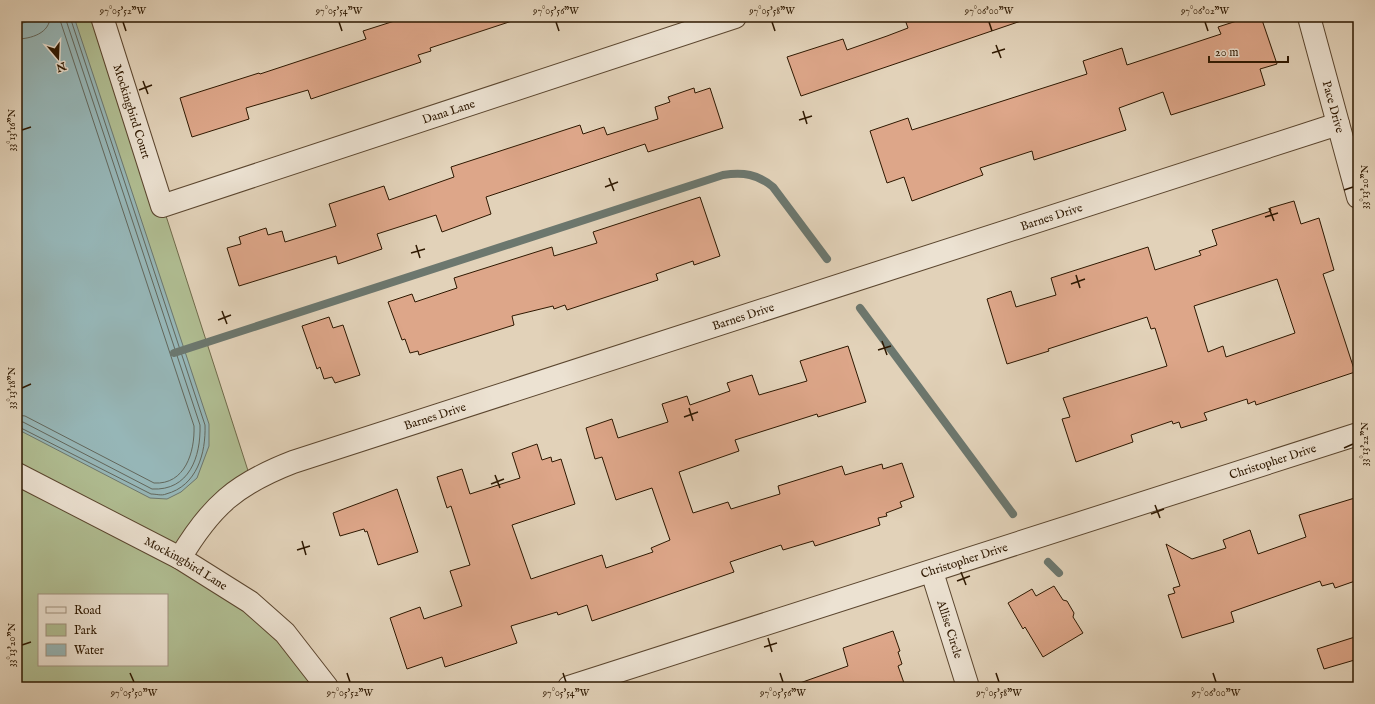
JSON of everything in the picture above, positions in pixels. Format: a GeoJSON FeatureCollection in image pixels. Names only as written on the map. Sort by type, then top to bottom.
{"type":"FeatureCollection","features":[{"type":"Feature","properties":{"kind":"street","name":"Mockingbird Court"},"geometry":{"type":"LineString","coordinates":[[102,17],[162,206]]}},
{"type":"Feature","properties":{"kind":"street","name":"Dana Lane"},"geometry":{"type":"LineString","coordinates":[[162,206],[735,17]]}},
{"type":"Feature","properties":{"kind":"street","name":"Pace Drive"},"geometry":{"type":"LineString","coordinates":[[1309,17],[1358,197]]}},
{"type":"Feature","properties":{"kind":"street","name":"Barnes Drive"},"geometry":{"type":"LineString","coordinates":[[180,558],[194,535],[214,509],[233,492],[251,480],[293,462],[1338,124]]}},
{"type":"Feature","properties":{"kind":"street","name":"Christopher Drive"},"geometry":{"type":"LineString","coordinates":[[570,687],[1358,434]]}},
{"type":"Feature","properties":{"kind":"street","name":"Mockingbird Lane"},"geometry":{"type":"LineString","coordinates":[[17,474],[180,558],[222,583],[265,613],[298,647],[327,687]]}},
{"type":"Feature","properties":{"kind":"street","name":"Allise Circle"},"geometry":{"type":"LineString","coordinates":[[932,572],[968,687]]}},
{"type":"Feature","properties":{"kind":"green space"},"geometry":{"type":"Polygon","coordinates":[[[17,17],[102,17],[251,480],[180,558],[222,583],[327,687],[17,687],[17,17]]]}},
{"type":"Feature","properties":{"kind":"water"},"geometry":{"type":"Polygon","coordinates":[[[41,17],[74,17],[209,424],[209,446],[197,478],[181,492],[167,499],[150,498],[17,429],[17,25],[41,17]]]}},
{"type":"Feature","properties":{"kind":"building"},"geometry":{"type":"Polygon","coordinates":[[[407,17],[512,17],[512,21],[430,48],[431,51],[418,55],[421,62],[311,99],[308,90],[246,108],[249,119],[192,137],[180,98],[259,73],[260,74],[366,39],[363,31],[407,17]]]}},
{"type":"Feature","properties":{"kind":"building"},"geometry":{"type":"Polygon","coordinates":[[[904,17],[1021,17],[1021,21],[801,96],[787,57],[843,39],[847,50],[908,28],[904,17]]]}},
{"type":"Feature","properties":{"kind":"building"},"geometry":{"type":"Polygon","coordinates":[[[1249,17],[1261,17],[1277,64],[1260,69],[1265,85],[1171,115],[1163,92],[1119,108],[1126,130],[1034,160],[1032,151],[980,168],[983,175],[912,201],[904,177],[887,183],[870,131],[908,118],[912,130],[1087,74],[1083,61],[1122,48],[1127,65],[1221,34],[1218,27],[1249,17]]]}},
{"type":"Feature","properties":{"kind":"building"},"geometry":{"type":"Polygon","coordinates":[[[694,88],[695,93],[710,88],[723,128],[648,152],[645,144],[486,197],[491,214],[442,232],[436,215],[377,234],[382,249],[338,264],[336,256],[239,286],[227,248],[241,244],[239,237],[266,228],[268,235],[282,231],[285,242],[336,226],[329,204],[384,186],[389,200],[454,177],[451,167],[580,125],[583,134],[604,127],[607,135],[658,119],[655,107],[670,102],[668,97],[694,88]]]}},
{"type":"Feature","properties":{"kind":"building"},"geometry":{"type":"Polygon","coordinates":[[[700,197],[720,256],[694,265],[693,261],[656,274],[658,280],[567,310],[565,305],[554,309],[553,306],[512,316],[514,325],[419,355],[418,351],[410,353],[405,339],[402,340],[388,302],[412,294],[415,302],[457,288],[454,278],[552,247],[554,256],[597,243],[593,232],[700,197]]]}},
{"type":"Feature","properties":{"kind":"building"},"geometry":{"type":"Polygon","coordinates":[[[1294,201],[1301,224],[1319,218],[1334,270],[1323,274],[1355,372],[1256,405],[1255,401],[1248,404],[1247,399],[1204,413],[1207,420],[1181,428],[1179,422],[1173,424],[1172,421],[1131,435],[1133,442],[1076,462],[1062,419],[1070,417],[1063,398],[1167,366],[1155,328],[1151,329],[1147,317],[1007,364],[987,299],[1011,291],[1016,307],[1056,295],[1051,278],[1148,247],[1155,270],[1201,255],[1199,251],[1217,245],[1212,230],[1271,211],[1270,208],[1294,201]],[[1277,279],[1194,306],[1208,352],[1223,346],[1226,357],[1295,333],[1277,279]]]}},
{"type":"Feature","properties":{"kind":"building"},"geometry":{"type":"Polygon","coordinates":[[[329,317],[333,328],[343,325],[360,375],[335,383],[332,377],[324,379],[320,367],[317,369],[302,326],[329,317]]]}},
{"type":"Feature","properties":{"kind":"building"},"geometry":{"type":"Polygon","coordinates":[[[848,346],[866,402],[818,417],[817,414],[735,440],[739,451],[679,472],[693,513],[728,502],[731,509],[780,494],[778,486],[842,466],[845,475],[882,464],[883,469],[902,463],[914,497],[900,502],[902,507],[886,513],[887,516],[878,518],[880,525],[815,546],[813,541],[783,550],[781,545],[730,562],[734,572],[592,621],[587,605],[558,615],[557,612],[511,626],[517,643],[445,667],[442,657],[407,669],[390,618],[420,607],[424,619],[462,606],[450,571],[470,565],[451,506],[447,508],[437,477],[462,469],[470,494],[520,478],[512,453],[537,444],[542,460],[551,457],[552,462],[561,459],[575,504],[512,525],[531,579],[602,555],[606,568],[653,552],[651,548],[670,540],[652,488],[616,500],[602,457],[595,459],[586,428],[612,419],[618,438],[668,422],[662,404],[687,396],[690,405],[730,391],[727,383],[752,375],[759,395],[807,381],[800,361],[848,346]]]}},
{"type":"Feature","properties":{"kind":"building"},"geometry":{"type":"Polygon","coordinates":[[[397,489],[418,552],[378,565],[367,531],[365,532],[364,529],[340,536],[333,513],[397,489]]]}},
{"type":"Feature","properties":{"kind":"building"},"geometry":{"type":"Polygon","coordinates":[[[1358,497],[1358,580],[1335,588],[1333,583],[1322,586],[1320,581],[1231,612],[1234,622],[1182,638],[1168,595],[1175,593],[1173,588],[1180,586],[1166,544],[1192,559],[1226,548],[1223,540],[1250,530],[1258,554],[1306,537],[1299,515],[1358,497]]]}},
{"type":"Feature","properties":{"kind":"building"},"geometry":{"type":"Polygon","coordinates":[[[1054,586],[1063,600],[1067,601],[1074,613],[1073,617],[1083,633],[1043,657],[1025,627],[1023,629],[1008,603],[1032,589],[1036,596],[1054,586]]]}},
{"type":"Feature","properties":{"kind":"building"},"geometry":{"type":"Polygon","coordinates":[[[893,631],[900,651],[898,652],[902,664],[898,666],[904,683],[891,687],[798,687],[797,684],[848,666],[843,648],[893,631]]]}},
{"type":"Feature","properties":{"kind":"building"},"geometry":{"type":"Polygon","coordinates":[[[1358,636],[1358,659],[1324,669],[1317,649],[1358,636]]]}},
{"type":"Feature","properties":{"kind":"waterway"},"geometry":{"type":"LineString","coordinates":[[174,353],[723,175],[750,175],[762,179],[773,187],[827,259]]}},
{"type":"Feature","properties":{"kind":"waterway"},"geometry":{"type":"LineString","coordinates":[[860,308],[1013,514]]}},
{"type":"Feature","properties":{"kind":"waterway"},"geometry":{"type":"LineString","coordinates":[[1048,562],[1059,573]]}}]}
